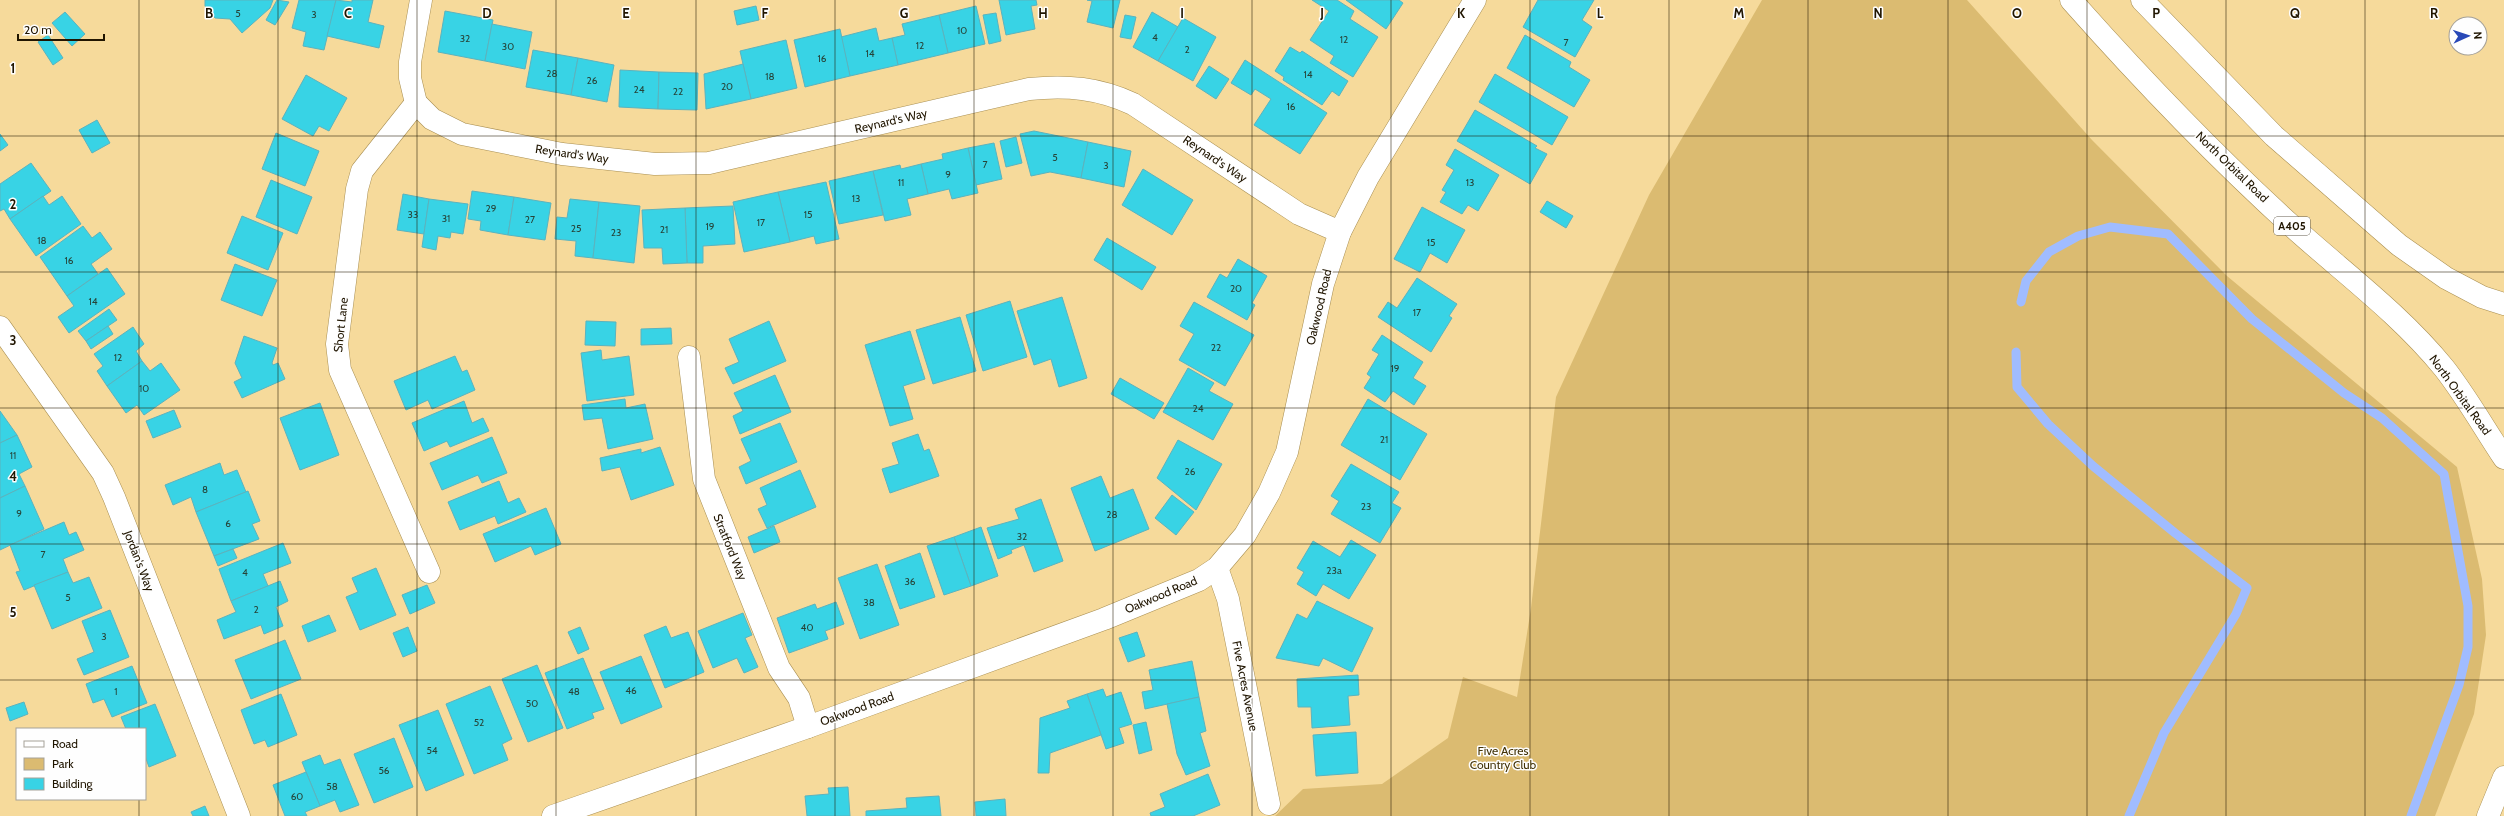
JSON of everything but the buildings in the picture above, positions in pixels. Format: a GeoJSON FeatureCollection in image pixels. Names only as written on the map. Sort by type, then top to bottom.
{"type":"FeatureCollection","features":[{"type":"Feature","properties":{"kind":"main road"},"geometry":{"type":"LineString","coordinates":[[416,103],[410,78],[410,62],[421,0]]}},
{"type":"Feature","properties":{"kind":"main road","name":"Oakwood Road"},"geometry":{"type":"LineString","coordinates":[[553,816],[808,727],[1104,619],[1199,580],[1217,568],[1245,535],[1269,493],[1287,452],[1323,284],[1340,232],[1368,177],[1474,0]]}},
{"type":"Feature","properties":{"kind":"main road","name":"North Orbital Road"},"geometry":{"type":"LineString","coordinates":[[2071,0],[2158,95],[2293,227],[2372,293],[2411,332],[2444,368],[2504,458]]}},
{"type":"Feature","properties":{"kind":"main road"},"geometry":{"type":"LineString","coordinates":[[2142,0],[2274,136],[2399,245],[2446,278],[2482,297],[2504,304]]}},
{"type":"Feature","properties":{"kind":"main road","name":"Reynard's Way"},"geometry":{"type":"LineString","coordinates":[[416,103],[432,119],[462,134],[562,154],[655,164],[709,163],[1029,88],[1060,85],[1086,88],[1112,94],[1133,104],[1299,214],[1340,232]]}},
{"type":"Feature","properties":{"kind":"main road","name":"Short Lane"},"geometry":{"type":"LineString","coordinates":[[416,103],[362,171],[357,189],[337,344],[340,370],[429,572]]}},
{"type":"Feature","properties":{"kind":"main road","name":"Jordan's Way"},"geometry":{"type":"LineString","coordinates":[[0,327],[103,473],[114,497],[239,816]]}},
{"type":"Feature","properties":{"kind":"main road","name":"Stratford Way"},"geometry":{"type":"LineString","coordinates":[[689,357],[704,480],[779,668],[799,698],[808,727]]}},
{"type":"Feature","properties":{"kind":"main road","name":"Five Acres Avenue"},"geometry":{"type":"LineString","coordinates":[[1217,568],[1228,599],[1268,804]]}},
{"type":"Feature","properties":{"kind":"main road"},"geometry":{"type":"LineString","coordinates":[[2488,816],[2504,777]]}},
{"type":"Feature","properties":{"kind":"green space","name":"Five Acres Country Club"},"geometry":{"type":"Polygon","coordinates":[[[1762,0],[1967,0],[2092,140],[2227,276],[2457,467],[2482,579],[2486,635],[2474,714],[2435,816],[1275,816],[1303,789],[1382,784],[1448,738],[1463,677],[1517,697],[1531,608],[1556,397],[1649,195],[1762,0]]]}},
{"type":"Feature","properties":{"kind":"waterway"},"geometry":{"type":"LineString","coordinates":[[2021,302],[2026,281],[2049,252],[2078,236],[2110,227],[2168,234],[2252,319],[2344,393],[2382,418],[2444,474],[2468,606],[2468,647],[2459,685],[2411,816]]}},
{"type":"Feature","properties":{"kind":"waterway"},"geometry":{"type":"LineString","coordinates":[[2016,352],[2017,387],[2048,424],[2093,466],[2175,533],[2247,588],[2236,614],[2164,733],[2129,816]]}}]}
